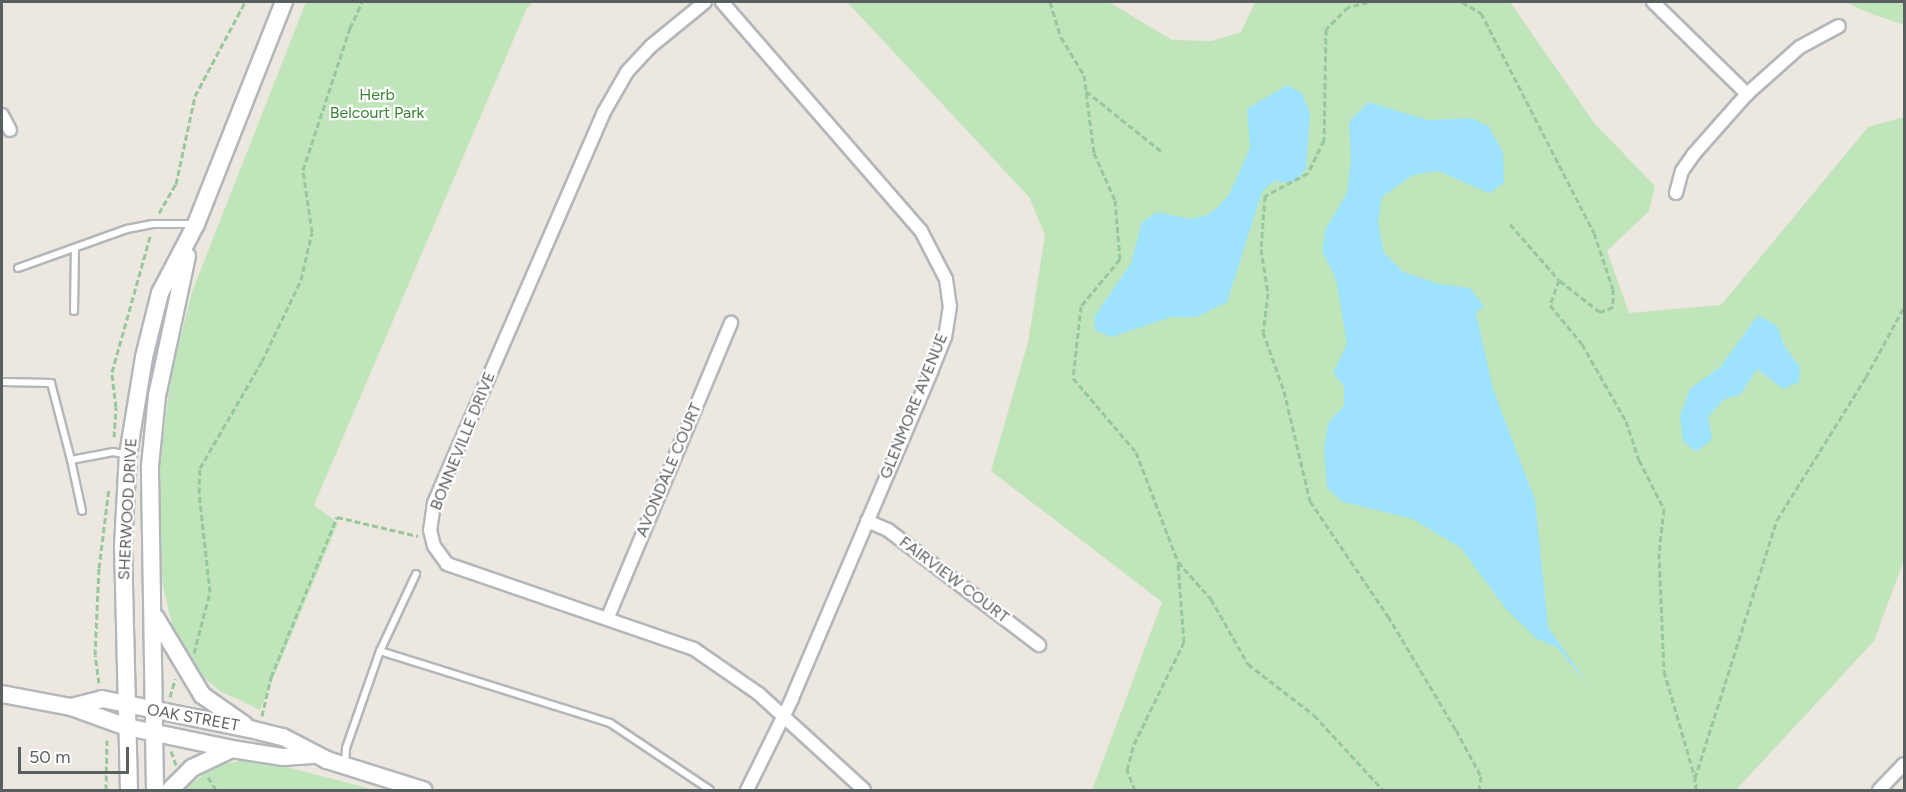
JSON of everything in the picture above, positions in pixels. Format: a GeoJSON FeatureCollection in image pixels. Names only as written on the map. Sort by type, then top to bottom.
{"type":"FeatureCollection","features":[{"type":"Feature","properties":{"kind":"main road","name":"SHERWOOD DRIVE"},"geometry":{"type":"LineString","coordinates":[[129,790],[123,546],[128,455],[144,357],[160,293],[193,230],[284,2]]}},
{"type":"Feature","properties":{"kind":"main road","name":"SHERWOOD DRIVE"},"geometry":{"type":"LineString","coordinates":[[155,790],[150,466],[157,396],[193,230]]}},
{"type":"Feature","properties":{"kind":"main road"},"geometry":{"type":"LineString","coordinates":[[152,608],[163,635],[202,695],[255,725]]}},
{"type":"Feature","properties":{"kind":"main road","name":"OAK STREET"},"geometry":{"type":"LineString","coordinates":[[2,694],[71,707],[127,726],[232,749],[283,757],[312,755]]}},
{"type":"Feature","properties":{"kind":"main road","name":"OAK STREET"},"geometry":{"type":"LineString","coordinates":[[71,707],[102,699],[155,711],[255,725],[283,737],[312,755],[423,790]]}},
{"type":"Feature","properties":{"kind":"main road"},"geometry":{"type":"LineString","coordinates":[[170,790],[192,768],[232,749]]}},
{"type":"Feature","properties":{"kind":"street","name":"BONNEVILLE DRIVE"},"geometry":{"type":"LineString","coordinates":[[705,2],[651,46],[627,72],[604,112],[434,503],[430,530],[434,546],[447,564],[608,617],[694,649],[759,694],[864,790]]}},
{"type":"Feature","properties":{"kind":"street","name":"GLENMORE AVENUE"},"geometry":{"type":"LineString","coordinates":[[722,2],[921,231],[946,279],[950,306],[945,337],[784,718],[747,790]]}},
{"type":"Feature","properties":{"kind":"street"},"geometry":{"type":"LineString","coordinates":[[1653,2],[1747,94]]}},
{"type":"Feature","properties":{"kind":"street"},"geometry":{"type":"LineString","coordinates":[[1676,193],[1682,171],[1693,154],[1747,94],[1800,47],[1839,26]]}},
{"type":"Feature","properties":{"kind":"street"},"geometry":{"type":"LineString","coordinates":[[2,115],[10,130]]}},
{"type":"Feature","properties":{"kind":"street","name":"AVONDALE COURT"},"geometry":{"type":"LineString","coordinates":[[608,617],[731,323]]}},
{"type":"Feature","properties":{"kind":"street","name":"FAIRVIEW COURT"},"geometry":{"type":"LineString","coordinates":[[867,521],[888,530],[1039,645]]}},
{"type":"Feature","properties":{"kind":"street"},"geometry":{"type":"LineString","coordinates":[[1879,790],[1905,764]]}},
{"type":"Feature","properties":{"kind":"lane"},"geometry":{"type":"LineString","coordinates":[[18,268],[153,224],[193,230]]}},
{"type":"Feature","properties":{"kind":"lane"},"geometry":{"type":"LineString","coordinates":[[74,311],[75,248]]}},
{"type":"Feature","properties":{"kind":"lane"},"geometry":{"type":"LineString","coordinates":[[4,382],[51,383],[82,511]]}},
{"type":"Feature","properties":{"kind":"lane"},"geometry":{"type":"LineString","coordinates":[[71,459],[113,452],[128,455]]}},
{"type":"Feature","properties":{"kind":"lane"},"geometry":{"type":"LineString","coordinates":[[345,765],[346,748],[380,651],[416,574]]}},
{"type":"Feature","properties":{"kind":"lane"},"geometry":{"type":"LineString","coordinates":[[380,651],[610,723],[710,790]]}},
{"type":"Feature","properties":{"kind":"path"},"geometry":{"type":"LineString","coordinates":[[193,655],[210,592],[199,493],[200,468],[258,369],[301,280],[312,232],[303,170],[350,28],[362,2]]}},
{"type":"Feature","properties":{"kind":"path"},"geometry":{"type":"LineString","coordinates":[[1050,2],[1060,37],[1084,75],[1094,153],[1115,200],[1120,259],[1081,306],[1073,378],[1136,452],[1178,562],[1184,642],[1134,744],[1127,770],[1135,790]]}},
{"type":"Feature","properties":{"kind":"path"},"geometry":{"type":"LineString","coordinates":[[1368,2],[1348,7],[1326,29],[1324,140],[1308,173],[1265,196],[1261,249],[1268,293],[1263,332],[1284,391],[1310,501],[1388,616],[1456,730],[1481,776],[1479,790]]}},
{"type":"Feature","properties":{"kind":"path"},"geometry":{"type":"LineString","coordinates":[[1462,2],[1481,13],[1594,233],[1613,289],[1613,307],[1600,312],[1560,280],[1510,224]]}},
{"type":"Feature","properties":{"kind":"path"},"geometry":{"type":"LineString","coordinates":[[1086,91],[1161,151]]}},
{"type":"Feature","properties":{"kind":"path"},"geometry":{"type":"LineString","coordinates":[[1560,280],[1550,305],[1582,344],[1626,421],[1640,460],[1664,509],[1659,553],[1664,671],[1695,778],[1696,790]]}},
{"type":"Feature","properties":{"kind":"path"},"geometry":{"type":"LineString","coordinates":[[1695,778],[1777,520],[1866,377],[1905,307]]}},
{"type":"Feature","properties":{"kind":"path"},"geometry":{"type":"LineString","coordinates":[[255,725],[270,678],[337,517],[420,537]]}},
{"type":"Feature","properties":{"kind":"path"},"geometry":{"type":"LineString","coordinates":[[1178,562],[1211,599],[1248,664],[1314,715],[1383,790]]}},
{"type":"Feature","properties":{"kind":"path"},"geometry":{"type":"LineString","coordinates":[[170,697],[176,676]]}},
{"type":"Feature","properties":{"kind":"path"},"geometry":{"type":"LineString","coordinates":[[106,790],[107,740]]}},
{"type":"Feature","properties":{"kind":"path"},"geometry":{"type":"LineString","coordinates":[[170,749],[178,769]]}},
{"type":"Feature","properties":{"kind":"path"},"geometry":{"type":"LineString","coordinates":[[205,771],[216,790]]}},
{"type":"Feature","properties":{"kind":"green space","name":"Herb Belcourt Park"},"geometry":{"type":"Polygon","coordinates":[[[306,2],[534,2],[527,8],[314,505],[338,523],[260,710],[220,691],[188,665],[176,641],[163,586],[158,543],[159,470],[171,375],[192,292],[306,2]]]}},
{"type":"Feature","properties":{"kind":"green space"},"geometry":{"type":"Polygon","coordinates":[[[847,2],[1109,2],[1172,40],[1212,41],[1241,32],[1255,2],[1510,2],[1595,124],[1655,186],[1649,211],[1607,251],[1629,313],[1721,305],[1868,127],[1904,117],[1904,560],[1874,641],[1736,790],[1092,790],[1162,602],[991,471],[1028,342],[1045,235],[1029,197],[847,2]]]}},
{"type":"Feature","properties":{"kind":"green space"},"geometry":{"type":"Polygon","coordinates":[[[1844,2],[1904,2],[1904,25],[1872,14],[1844,2]]]}},
{"type":"Feature","properties":{"kind":"green space"},"geometry":{"type":"Polygon","coordinates":[[[249,759],[375,790],[184,790],[214,766],[249,759]]]}},
{"type":"Feature","properties":{"kind":"water"},"geometry":{"type":"Polygon","coordinates":[[[1287,85],[1302,93],[1310,114],[1306,170],[1292,183],[1274,181],[1262,192],[1227,302],[1197,317],[1171,317],[1111,337],[1095,330],[1094,317],[1131,263],[1142,222],[1157,212],[1190,219],[1207,215],[1218,207],[1230,193],[1250,148],[1247,109],[1287,85]]]}},
{"type":"Feature","properties":{"kind":"water"},"geometry":{"type":"Polygon","coordinates":[[[1368,102],[1428,120],[1472,118],[1489,127],[1503,152],[1504,183],[1489,193],[1438,171],[1413,175],[1382,197],[1378,222],[1384,253],[1403,272],[1439,284],[1470,288],[1484,306],[1476,313],[1493,389],[1535,500],[1548,627],[1588,685],[1557,647],[1537,639],[1506,609],[1461,548],[1413,519],[1343,502],[1327,488],[1324,449],[1328,423],[1344,405],[1344,386],[1333,373],[1347,344],[1336,279],[1322,251],[1326,228],[1347,193],[1351,160],[1349,122],[1368,102]]]}},
{"type":"Feature","properties":{"kind":"water"},"geometry":{"type":"Polygon","coordinates":[[[1758,315],[1777,326],[1785,347],[1800,367],[1799,382],[1783,389],[1757,369],[1740,395],[1724,399],[1708,417],[1712,439],[1696,452],[1683,441],[1680,416],[1690,389],[1720,367],[1758,315]]]}}]}
